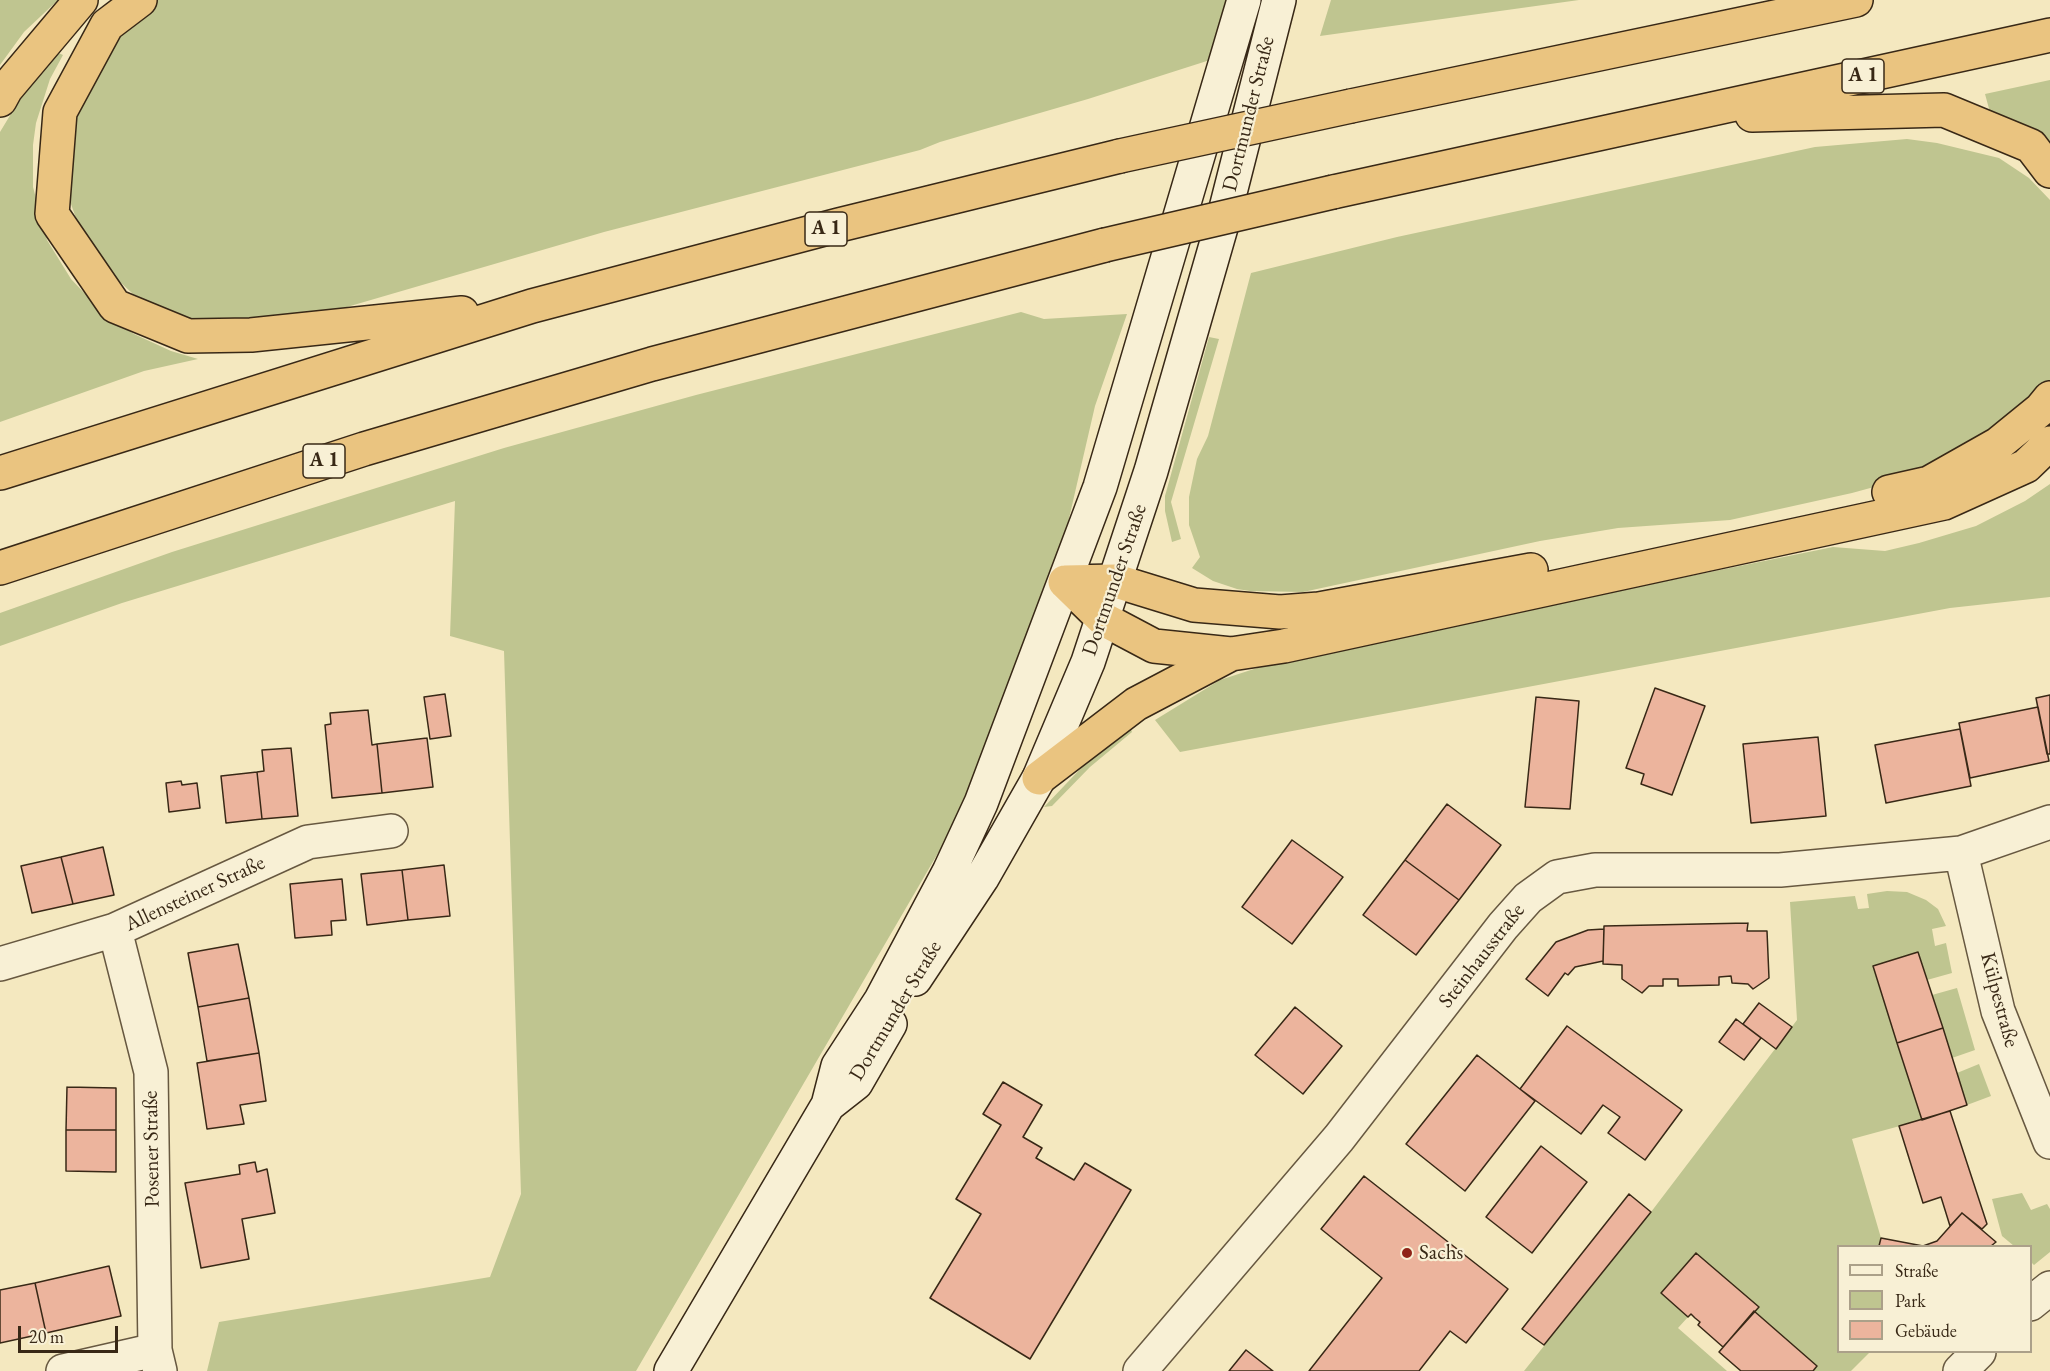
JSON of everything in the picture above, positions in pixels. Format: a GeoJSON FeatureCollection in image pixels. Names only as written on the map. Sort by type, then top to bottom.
{"type":"FeatureCollection","features":[{"type":"Feature","properties":{"kind":"highway"},"geometry":{"type":"LineString","coordinates":[[0,100],[6,89],[81,0]]}},
{"type":"Feature","properties":{"kind":"highway"},"geometry":{"type":"LineString","coordinates":[[140,0],[107,25],[60,112],[52,214],[115,306],[188,336],[251,335],[532,306]]}},
{"type":"Feature","properties":{"kind":"highway","name":"A 1"},"geometry":{"type":"LineString","coordinates":[[0,473],[532,306],[839,225],[1120,156],[1856,0]]}},
{"type":"Feature","properties":{"kind":"highway","name":"A 1"},"geometry":{"type":"LineString","coordinates":[[0,568],[363,449],[640,367],[1105,245],[1334,192],[2050,35]]}},
{"type":"Feature","properties":{"kind":"highway"},"geometry":{"type":"LineString","coordinates":[[1676,117],[1944,110],[2031,146],[2050,171]]}},
{"type":"Feature","properties":{"kind":"highway"},"geometry":{"type":"LineString","coordinates":[[1065,582],[1116,581],[1194,605],[1280,612],[1319,609],[1399,595],[1671,543],[1929,483],[1998,444],[2041,410],[2050,398]]}},
{"type":"Feature","properties":{"kind":"highway"},"geometry":{"type":"LineString","coordinates":[[1065,582],[1103,619],[1154,646],[1231,654],[1296,644],[1944,503],[2026,466],[2050,444]]}},
{"type":"Feature","properties":{"kind":"highway"},"geometry":{"type":"LineString","coordinates":[[1039,778],[1136,705],[1231,654]]}},
{"type":"Feature","properties":{"kind":"main road","name":"Dortmunder Straße"},"geometry":{"type":"LineString","coordinates":[[671,1371],[828,1105],[838,1066],[880,1000],[949,872],[981,803],[1100,487],[1244,0]]}},
{"type":"Feature","properties":{"kind":"main road","name":"Dortmunder Straße"},"geometry":{"type":"LineString","coordinates":[[828,1105],[856,1083],[929,955],[982,878],[1039,778],[1103,619],[1151,471],[1219,235],[1279,0]]}},
{"type":"Feature","properties":{"kind":"main road","name":"Steinhausstraße"},"geometry":{"type":"LineString","coordinates":[[1140,1371],[1340,1138],[1503,926],[1528,898],[1557,877],[1595,870],[1780,870],[1961,853],[2050,822]]}},
{"type":"Feature","properties":{"kind":"main road","name":"Allensteiner Straße"},"geometry":{"type":"LineString","coordinates":[[0,964],[115,930],[308,842],[391,831]]}},
{"type":"Feature","properties":{"kind":"main road","name":"Külpestraße"},"geometry":{"type":"LineString","coordinates":[[1961,853],[1998,1011],[2030,1098],[2050,1142]]}},
{"type":"Feature","properties":{"kind":"main road","name":"Posener Straße"},"geometry":{"type":"LineString","coordinates":[[115,930],[151,1072],[158,1360]]}},
{"type":"Feature","properties":{"kind":"main road"},"geometry":{"type":"LineString","coordinates":[[2032,1303],[2050,1288]]}},
{"type":"Feature","properties":{"kind":"main road"},"geometry":{"type":"LineString","coordinates":[[1960,1371],[1978,1353]]}},
{"type":"Feature","properties":{"kind":"main road"},"geometry":{"type":"LineString","coordinates":[[63,1371],[158,1360]]}},
{"type":"Feature","properties":{"kind":"green space"},"geometry":{"type":"Polygon","coordinates":[[[0,0],[58,0],[24,32],[0,65],[0,0]]]}},
{"type":"Feature","properties":{"kind":"green space"},"geometry":{"type":"Polygon","coordinates":[[[158,0],[1227,0],[1210,60],[1088,99],[940,142],[920,150],[604,232],[316,316],[190,321],[133,294],[104,267],[77,221],[71,204],[67,178],[71,126],[93,67],[133,20],[158,0]]]}},
{"type":"Feature","properties":{"kind":"green space"},"geometry":{"type":"Polygon","coordinates":[[[1331,0],[1579,0],[1320,36],[1331,0]]]}},
{"type":"Feature","properties":{"kind":"green space"},"geometry":{"type":"Polygon","coordinates":[[[54,51],[63,55],[50,79],[36,123],[33,145],[33,187],[47,240],[71,279],[108,318],[134,334],[171,351],[198,359],[144,371],[0,422],[0,132],[29,84],[54,51]]]}},
{"type":"Feature","properties":{"kind":"green space"},"geometry":{"type":"Polygon","coordinates":[[[2050,80],[2050,153],[1991,116],[1985,94],[2050,80]]]}},
{"type":"Feature","properties":{"kind":"green space"},"geometry":{"type":"Polygon","coordinates":[[[1907,139],[1937,143],[1999,158],[2029,178],[2050,200],[2050,388],[2035,406],[1925,473],[1852,493],[1730,520],[1618,528],[1540,541],[1303,592],[1237,589],[1213,581],[1192,568],[1200,557],[1189,525],[1189,497],[1197,459],[1208,436],[1251,273],[1397,237],[1815,147],[1907,139]]]}},
{"type":"Feature","properties":{"kind":"green space"},"geometry":{"type":"Polygon","coordinates":[[[1021,312],[1044,319],[1127,314],[1095,406],[1064,540],[959,817],[636,1371],[207,1371],[219,1322],[490,1277],[521,1194],[504,651],[450,636],[455,501],[122,603],[0,646],[0,613],[172,552],[504,448],[696,395],[1021,312]]]}},
{"type":"Feature","properties":{"kind":"green space"},"geometry":{"type":"Polygon","coordinates":[[[1209,337],[1219,339],[1171,502],[1181,539],[1172,542],[1165,511],[1165,496],[1209,337]]]}},
{"type":"Feature","properties":{"kind":"green space"},"geometry":{"type":"Polygon","coordinates":[[[2050,484],[2050,597],[1950,608],[1180,752],[1155,720],[1220,680],[1288,658],[1833,547],[1885,551],[1976,526],[2025,501],[2050,484]]]}},
{"type":"Feature","properties":{"kind":"green space"},"geometry":{"type":"Polygon","coordinates":[[[1130,727],[1132,732],[1090,767],[1052,806],[1044,807],[1085,764],[1130,727]]]}},
{"type":"Feature","properties":{"kind":"green space"},"geometry":{"type":"Polygon","coordinates":[[[1887,891],[1907,892],[1926,900],[1938,909],[1946,926],[1932,929],[1935,946],[1946,943],[1952,973],[1927,980],[1918,952],[1873,966],[1922,1120],[1852,1139],[1881,1238],[1879,1245],[1837,1245],[1837,1353],[1869,1353],[1851,1371],[1813,1371],[1817,1366],[1754,1311],[1758,1307],[1696,1254],[1662,1293],[1688,1317],[1678,1328],[1727,1371],[1524,1371],[1651,1212],[1797,1020],[1790,902],[1855,896],[1858,909],[1869,908],[1867,894],[1887,891]]]}},
{"type":"Feature","properties":{"kind":"green space"},"geometry":{"type":"Polygon","coordinates":[[[1957,988],[1975,1050],[1952,1058],[1932,995],[1957,988]]]}},
{"type":"Feature","properties":{"kind":"green space"},"geometry":{"type":"Polygon","coordinates":[[[1979,1064],[1991,1096],[1967,1105],[1957,1073],[1979,1064]]]}},
{"type":"Feature","properties":{"kind":"green space"},"geometry":{"type":"Polygon","coordinates":[[[2022,1193],[2031,1210],[2047,1204],[2050,1209],[2050,1252],[2034,1265],[2032,1245],[2013,1245],[2002,1236],[1992,1199],[2022,1193]]]}},
{"type":"Feature","properties":{"kind":"building"},"geometry":{"type":"Polygon","coordinates":[[[1655,688],[1705,706],[1672,795],[1641,784],[1644,774],[1626,768],[1655,688]]]}},
{"type":"Feature","properties":{"kind":"building"},"geometry":{"type":"Polygon","coordinates":[[[445,694],[451,736],[430,739],[424,697],[445,694]]]}},
{"type":"Feature","properties":{"kind":"building"},"geometry":{"type":"Polygon","coordinates":[[[2050,695],[2050,754],[2047,754],[2036,698],[2050,695]]]}},
{"type":"Feature","properties":{"kind":"building"},"geometry":{"type":"Polygon","coordinates":[[[1536,697],[1579,701],[1570,809],[1525,807],[1536,697]]]}},
{"type":"Feature","properties":{"kind":"building"},"geometry":{"type":"Polygon","coordinates":[[[2038,707],[2049,761],[1970,778],[1959,723],[2038,707]]]}},
{"type":"Feature","properties":{"kind":"building"},"geometry":{"type":"Polygon","coordinates":[[[368,710],[372,745],[377,744],[382,793],[332,798],[325,725],[331,724],[330,713],[368,710]]]}},
{"type":"Feature","properties":{"kind":"building"},"geometry":{"type":"Polygon","coordinates":[[[1960,729],[1971,786],[1886,803],[1875,745],[1960,729]]]}},
{"type":"Feature","properties":{"kind":"building"},"geometry":{"type":"Polygon","coordinates":[[[1818,737],[1826,816],[1751,823],[1743,744],[1818,737]]]}},
{"type":"Feature","properties":{"kind":"building"},"geometry":{"type":"Polygon","coordinates":[[[427,738],[433,787],[382,793],[377,744],[427,738]]]}},
{"type":"Feature","properties":{"kind":"building"},"geometry":{"type":"Polygon","coordinates":[[[291,748],[298,816],[262,819],[257,772],[264,771],[262,750],[291,748]]]}},
{"type":"Feature","properties":{"kind":"building"},"geometry":{"type":"Polygon","coordinates":[[[257,772],[262,819],[226,823],[221,776],[257,772]]]}},
{"type":"Feature","properties":{"kind":"building"},"geometry":{"type":"Polygon","coordinates":[[[181,781],[182,785],[197,783],[200,808],[169,812],[166,783],[181,781]]]}},
{"type":"Feature","properties":{"kind":"building"},"geometry":{"type":"Polygon","coordinates":[[[1447,804],[1501,845],[1459,900],[1405,860],[1447,804]]]}},
{"type":"Feature","properties":{"kind":"building"},"geometry":{"type":"Polygon","coordinates":[[[1292,840],[1343,877],[1292,944],[1242,907],[1292,840]]]}},
{"type":"Feature","properties":{"kind":"building"},"geometry":{"type":"Polygon","coordinates":[[[103,847],[114,895],[73,904],[61,857],[103,847]]]}},
{"type":"Feature","properties":{"kind":"building"},"geometry":{"type":"Polygon","coordinates":[[[61,857],[73,904],[32,913],[21,866],[61,857]]]}},
{"type":"Feature","properties":{"kind":"building"},"geometry":{"type":"Polygon","coordinates":[[[1405,860],[1459,900],[1416,955],[1363,915],[1405,860]]]}},
{"type":"Feature","properties":{"kind":"building"},"geometry":{"type":"Polygon","coordinates":[[[444,865],[450,916],[408,920],[402,870],[444,865]]]}},
{"type":"Feature","properties":{"kind":"building"},"geometry":{"type":"Polygon","coordinates":[[[402,870],[408,920],[367,925],[361,874],[402,870]]]}},
{"type":"Feature","properties":{"kind":"building"},"geometry":{"type":"Polygon","coordinates":[[[342,879],[346,920],[331,921],[332,935],[295,938],[290,884],[342,879]]]}},
{"type":"Feature","properties":{"kind":"building"},"geometry":{"type":"Polygon","coordinates":[[[1748,923],[1747,931],[1767,931],[1769,978],[1753,989],[1748,984],[1732,983],[1731,976],[1719,977],[1719,985],[1678,986],[1678,979],[1663,979],[1663,986],[1649,986],[1642,993],[1622,979],[1622,965],[1603,964],[1604,926],[1748,923]]]}},
{"type":"Feature","properties":{"kind":"building"},"geometry":{"type":"Polygon","coordinates":[[[1604,929],[1603,961],[1575,967],[1568,975],[1565,973],[1548,996],[1526,979],[1556,942],[1588,930],[1604,929]]]}},
{"type":"Feature","properties":{"kind":"building"},"geometry":{"type":"Polygon","coordinates":[[[238,944],[249,998],[198,1007],[188,953],[238,944]]]}},
{"type":"Feature","properties":{"kind":"building"},"geometry":{"type":"Polygon","coordinates":[[[1918,952],[1943,1028],[1897,1043],[1873,966],[1918,952]]]}},
{"type":"Feature","properties":{"kind":"building"},"geometry":{"type":"Polygon","coordinates":[[[249,998],[259,1053],[207,1061],[198,1007],[249,998]]]}},
{"type":"Feature","properties":{"kind":"building"},"geometry":{"type":"Polygon","coordinates":[[[1759,1003],[1792,1027],[1776,1049],[1743,1024],[1759,1003]]]}},
{"type":"Feature","properties":{"kind":"building"},"geometry":{"type":"Polygon","coordinates":[[[1295,1007],[1342,1046],[1303,1094],[1255,1055],[1295,1007]]]}},
{"type":"Feature","properties":{"kind":"building"},"geometry":{"type":"Polygon","coordinates":[[[1736,1019],[1761,1038],[1744,1060],[1719,1042],[1736,1019]]]}},
{"type":"Feature","properties":{"kind":"building"},"geometry":{"type":"Polygon","coordinates":[[[1567,1026],[1682,1110],[1645,1160],[1608,1133],[1620,1117],[1603,1105],[1581,1134],[1520,1089],[1567,1026]]]}},
{"type":"Feature","properties":{"kind":"building"},"geometry":{"type":"Polygon","coordinates":[[[1943,1028],[1967,1105],[1922,1120],[1897,1043],[1943,1028]]]}},
{"type":"Feature","properties":{"kind":"building"},"geometry":{"type":"Polygon","coordinates":[[[259,1053],[266,1101],[240,1105],[244,1124],[207,1129],[197,1063],[259,1053]]]}},
{"type":"Feature","properties":{"kind":"building"},"geometry":{"type":"Polygon","coordinates":[[[1477,1055],[1535,1101],[1465,1191],[1406,1144],[1477,1055]]]}},
{"type":"Feature","properties":{"kind":"building"},"geometry":{"type":"Polygon","coordinates":[[[1003,1082],[1042,1105],[1023,1137],[1042,1148],[1036,1158],[1074,1180],[1085,1163],[1131,1190],[1030,1359],[930,1298],[981,1214],[956,1199],[1001,1125],[983,1114],[1003,1082]]]}},
{"type":"Feature","properties":{"kind":"building"},"geometry":{"type":"Polygon","coordinates":[[[67,1087],[116,1088],[116,1130],[66,1130],[67,1087]]]}},
{"type":"Feature","properties":{"kind":"building"},"geometry":{"type":"Polygon","coordinates":[[[1950,1111],[1987,1224],[1982,1229],[1962,1213],[1950,1226],[1941,1197],[1923,1203],[1899,1126],[1950,1111]]]}},
{"type":"Feature","properties":{"kind":"building"},"geometry":{"type":"Polygon","coordinates":[[[66,1130],[116,1130],[116,1172],[66,1171],[66,1130]]]}},
{"type":"Feature","properties":{"kind":"building"},"geometry":{"type":"Polygon","coordinates":[[[1541,1146],[1587,1182],[1532,1253],[1486,1217],[1541,1146]]]}},
{"type":"Feature","properties":{"kind":"building"},"geometry":{"type":"Polygon","coordinates":[[[255,1162],[257,1172],[267,1169],[275,1213],[242,1219],[249,1259],[201,1268],[185,1183],[240,1174],[239,1165],[255,1162]]]}},
{"type":"Feature","properties":{"kind":"building","name":"Sachs"},"geometry":{"type":"Polygon","coordinates":[[[1364,1176],[1508,1289],[1466,1343],[1450,1331],[1419,1371],[1309,1371],[1382,1278],[1321,1229],[1364,1176]]]}},
{"type":"Feature","properties":{"kind":"building"},"geometry":{"type":"Polygon","coordinates":[[[1629,1194],[1651,1212],[1544,1345],[1522,1329],[1629,1194]]]}},
{"type":"Feature","properties":{"kind":"building"},"geometry":{"type":"Polygon","coordinates":[[[1962,1213],[1996,1242],[1992,1245],[1926,1245],[1937,1241],[1962,1213]]]}},
{"type":"Feature","properties":{"kind":"building"},"geometry":{"type":"Polygon","coordinates":[[[1881,1238],[1918,1245],[1879,1245],[1881,1238]]]}},
{"type":"Feature","properties":{"kind":"building"},"geometry":{"type":"Polygon","coordinates":[[[1696,1253],[1759,1307],[1723,1347],[1698,1325],[1700,1322],[1691,1314],[1688,1317],[1661,1293],[1696,1253]]]}},
{"type":"Feature","properties":{"kind":"building"},"geometry":{"type":"Polygon","coordinates":[[[109,1266],[121,1316],[46,1333],[35,1283],[109,1266]]]}},
{"type":"Feature","properties":{"kind":"building"},"geometry":{"type":"Polygon","coordinates":[[[35,1283],[46,1333],[0,1343],[0,1290],[35,1283]]]}},
{"type":"Feature","properties":{"kind":"building"},"geometry":{"type":"Polygon","coordinates":[[[1754,1311],[1817,1366],[1813,1371],[1741,1371],[1719,1352],[1754,1311]]]}},
{"type":"Feature","properties":{"kind":"building"},"geometry":{"type":"Polygon","coordinates":[[[1246,1350],[1273,1371],[1229,1371],[1246,1350]]]}},
{"type":"Feature","properties":{"kind":"place","name":"Sachs"},"geometry":{"type":"Point","coordinates":[1407,1253]}}]}
